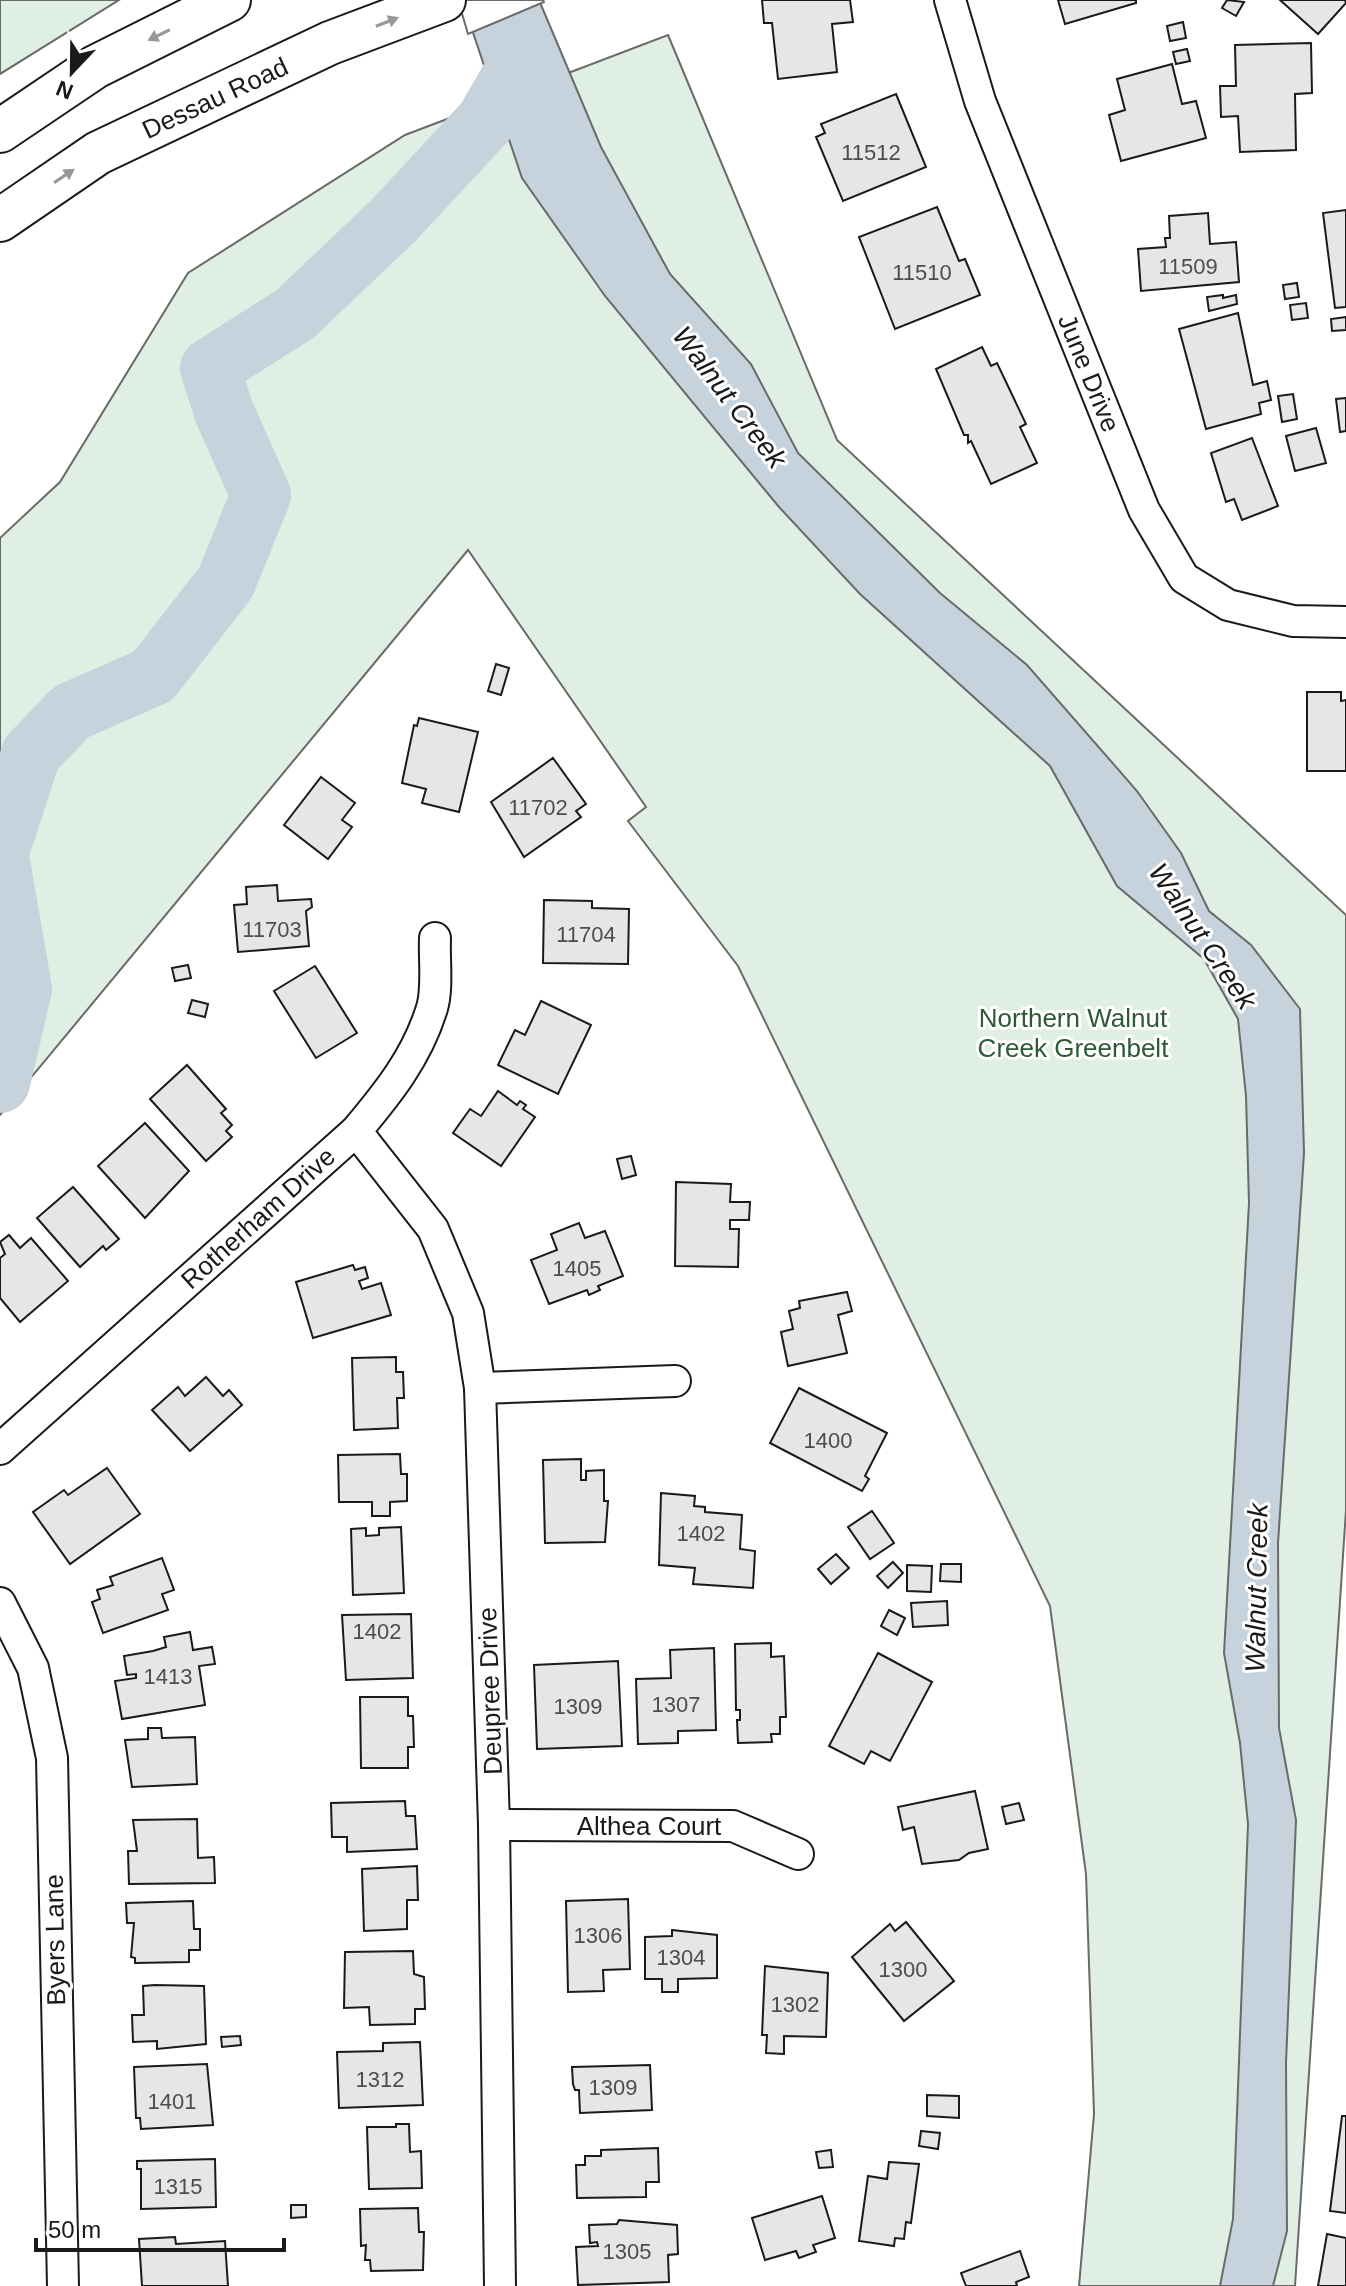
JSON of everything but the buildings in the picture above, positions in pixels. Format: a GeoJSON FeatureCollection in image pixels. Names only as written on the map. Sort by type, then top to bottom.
{"type":"FeatureCollection","features":[{"type":"Feature","properties":{"kind":"main road"},"geometry":{"type":"LineString","coordinates":[[0,131],[95,67],[229,0]]}},
{"type":"Feature","properties":{"kind":"main road","name":"Dessau Road"},"geometry":{"type":"LineString","coordinates":[[0,220],[98,153],[330,43],[444,0]]}},
{"type":"Feature","properties":{"kind":"street","name":"June Drive"},"geometry":{"type":"LineString","coordinates":[[950,0],[980,101],[1144,510],[1184,578],[1228,605],[1293,621],[1346,622]]}},
{"type":"Feature","properties":{"kind":"street","name":"Rotherham Drive"},"geometry":{"type":"LineString","coordinates":[[0,1449],[356,1131],[403,1074],[433,1006],[435,938]]}},
{"type":"Feature","properties":{"kind":"street","name":"Deupree Drive"},"geometry":{"type":"LineString","coordinates":[[356,1131],[433,1229],[468,1313],[480,1388],[494,1825],[500,2286]]}},
{"type":"Feature","properties":{"kind":"street"},"geometry":{"type":"LineString","coordinates":[[480,1388],[675,1381]]}},
{"type":"Feature","properties":{"kind":"street","name":"Byers Lane"},"geometry":{"type":"LineString","coordinates":[[0,1603],[33,1668],[52,1758],[63,2286]]}},
{"type":"Feature","properties":{"kind":"street","name":"Althea Court"},"geometry":{"type":"LineString","coordinates":[[494,1825],[733,1826],[798,1854]]}},
{"type":"Feature","properties":{"kind":"green space"},"geometry":{"type":"Polygon","coordinates":[[[0,0],[119,0],[0,74],[0,0]]]}},
{"type":"Feature","properties":{"kind":"green space","name":"Northern Walnut Creek Greenbelt"},"geometry":{"type":"Polygon","coordinates":[[[668,35],[837,440],[1346,915],[1346,1510],[1295,2286],[1079,2286],[1094,2114],[1086,1874],[1050,1606],[738,966],[628,821],[646,807],[468,550],[0,1115],[0,538],[60,482],[188,273],[405,135],[668,35]]]}},
{"type":"Feature","properties":{"kind":"water","name":"Walnut Creek"},"geometry":{"type":"Polygon","coordinates":[[[462,0],[539,0],[601,147],[670,274],[751,364],[798,453],[940,593],[1027,665],[1137,791],[1181,853],[1209,911],[1251,945],[1300,1009],[1304,1153],[1278,1543],[1279,1728],[1296,1820],[1286,2063],[1287,2231],[1273,2286],[1220,2286],[1233,2219],[1248,1824],[1240,1743],[1224,1653],[1249,1203],[1246,1096],[1238,1019],[1204,959],[1117,886],[1050,766],[860,594],[779,507],[605,296],[522,178],[462,0]]]}},
{"type":"Feature","properties":{"kind":"pier"},"geometry":{"type":"Polygon","coordinates":[[[458,0],[543,0],[544,2],[468,34],[458,0]]]}},
{"type":"Feature","properties":{"kind":"waterway"},"geometry":{"type":"LineString","coordinates":[[0,849],[31,754],[71,712],[153,676],[226,582],[261,495],[224,412],[210,368],[295,314],[393,221],[485,122],[521,60]]}},
{"type":"Feature","properties":{"kind":"waterway"},"geometry":{"type":"LineString","coordinates":[[0,862],[22,989],[0,1083]]}}]}
